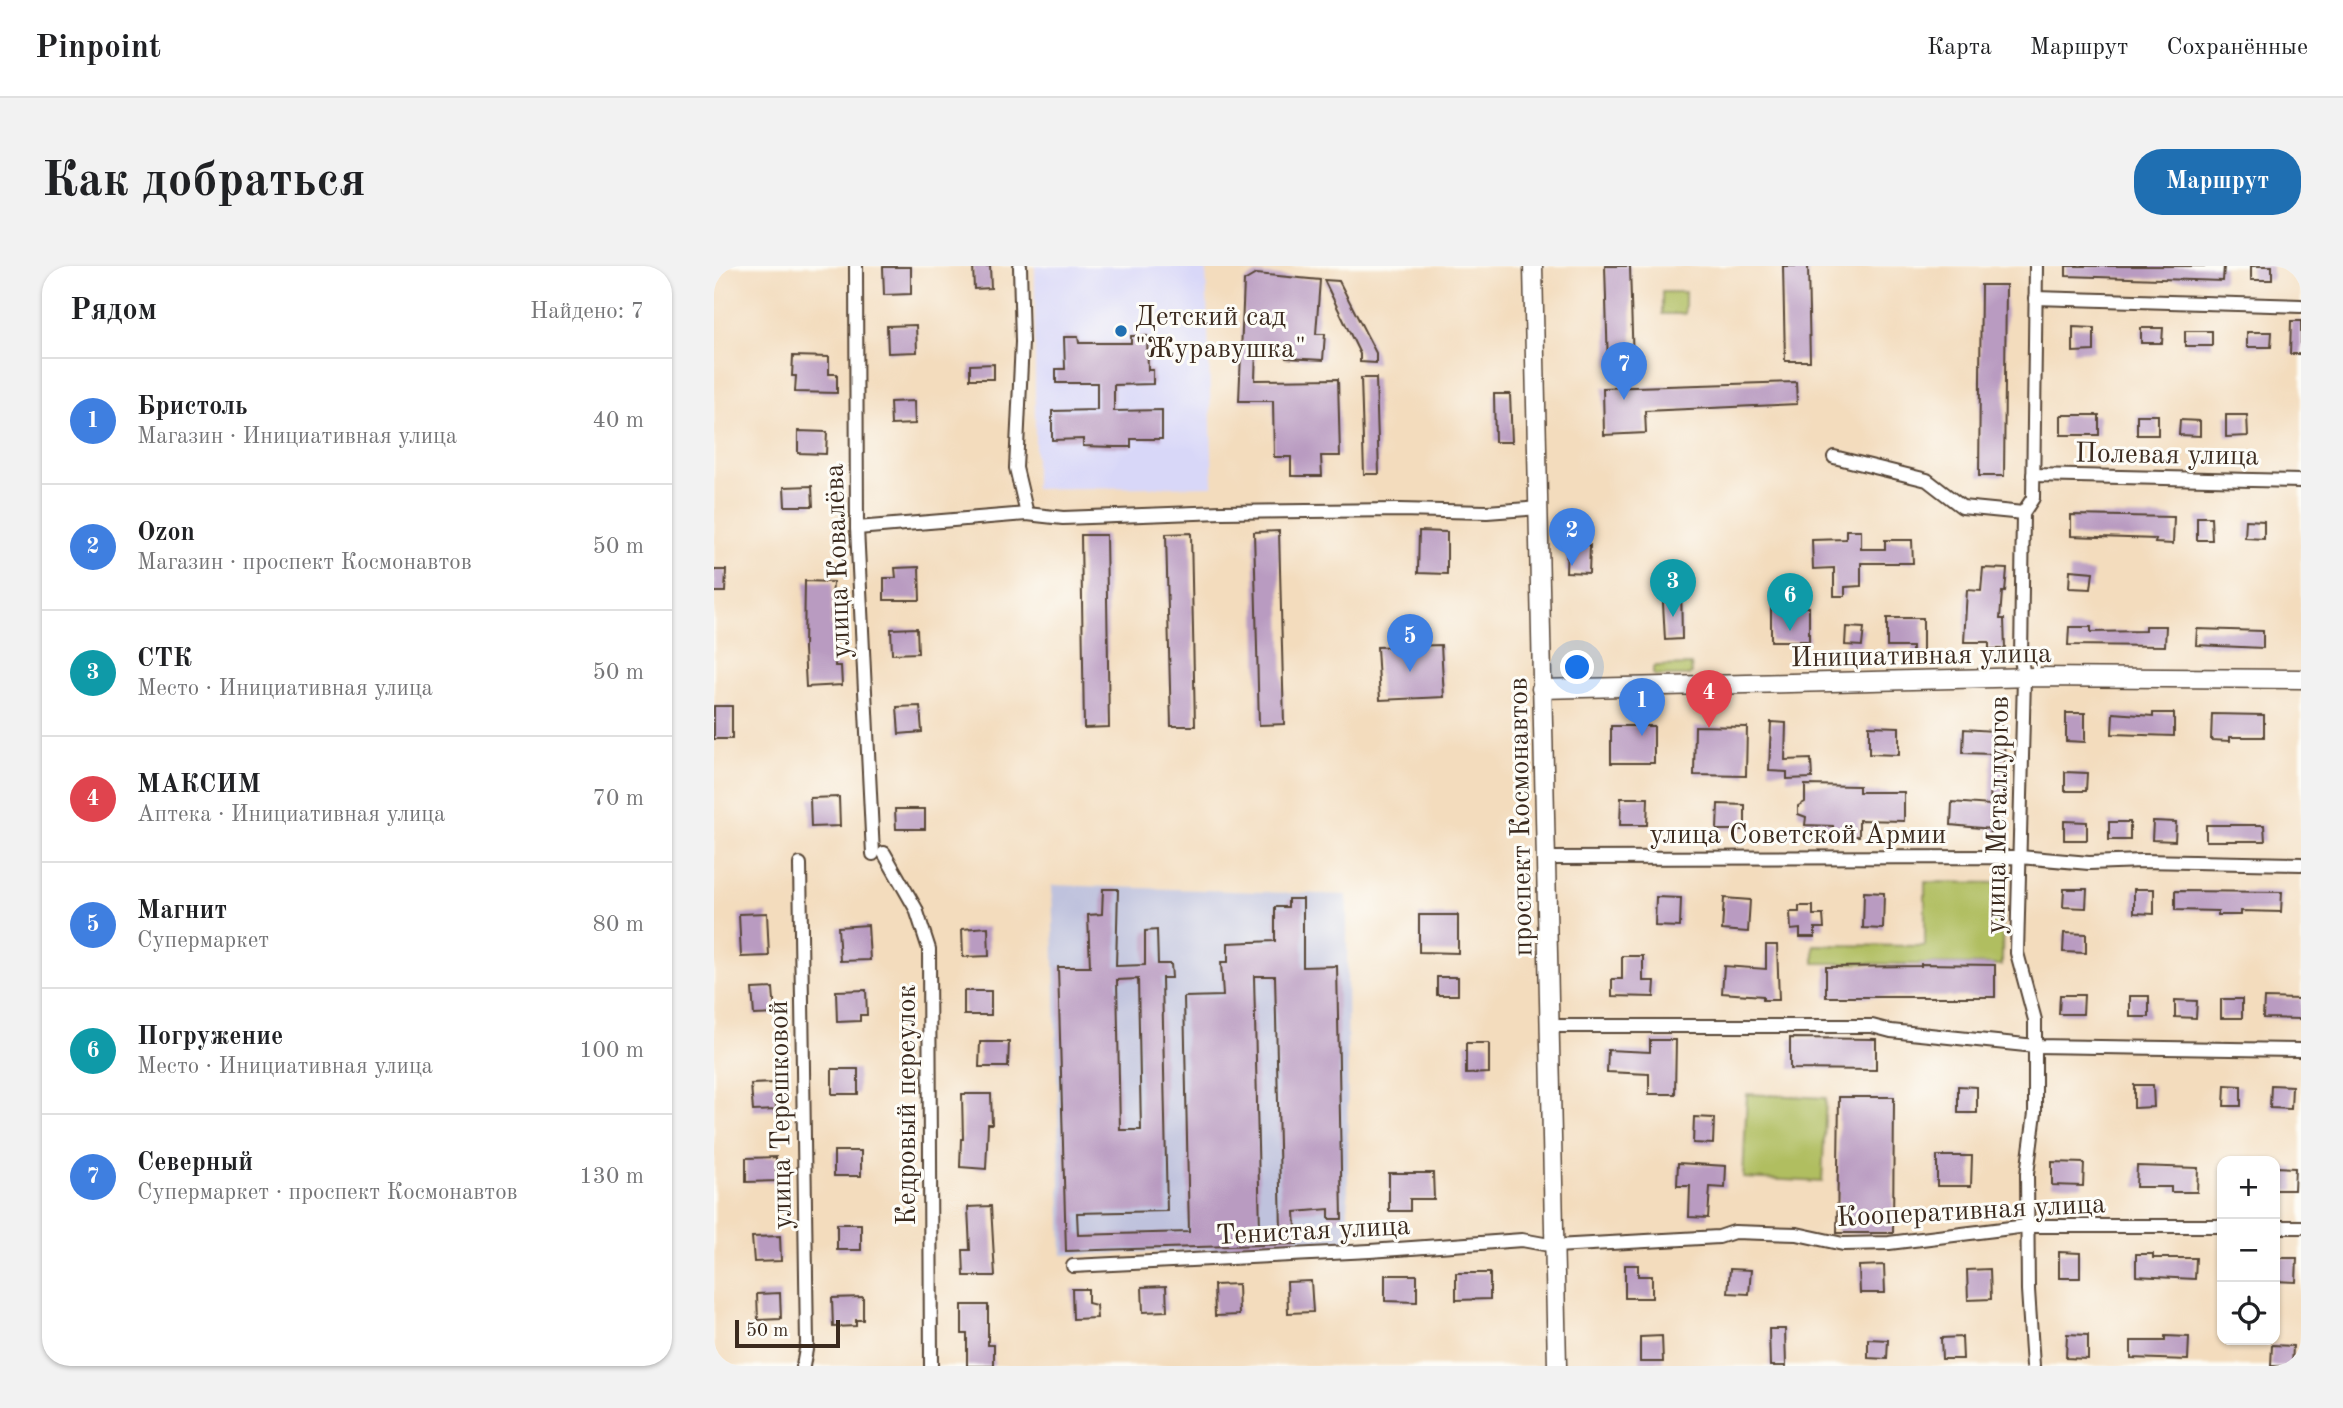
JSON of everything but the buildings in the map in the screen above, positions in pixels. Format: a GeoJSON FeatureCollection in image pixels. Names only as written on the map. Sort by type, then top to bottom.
{"type":"FeatureCollection","features":[{"type":"Feature","properties":{"kind":"main road","name":"проспект Космонавтов"},"geometry":{"type":"LineString","coordinates":[[1534,266],[1557,1366]]}},
{"type":"Feature","properties":{"kind":"main road","name":"Инициативная улица"},"geometry":{"type":"LineString","coordinates":[[1541,689],[2024,678],[2301,679]]}},
{"type":"Feature","properties":{"kind":"street","name":"улица Ковалёва"},"geometry":{"type":"LineString","coordinates":[[856,266],[858,528],[878,853]]}},
{"type":"Feature","properties":{"kind":"street"},"geometry":{"type":"LineString","coordinates":[[1020,266],[1022,342],[1016,468],[1027,514]]}},
{"type":"Feature","properties":{"kind":"street","name":"улица Металлургов"},"geometry":{"type":"LineString","coordinates":[[2033,1366],[2028,1290],[2026,1174],[2035,1113],[2035,1020],[2017,953],[2024,678],[2021,658],[2023,513],[2033,498],[2036,266]]}},
{"type":"Feature","properties":{"kind":"street"},"geometry":{"type":"LineString","coordinates":[[2035,298],[2301,306]]}},
{"type":"Feature","properties":{"kind":"street"},"geometry":{"type":"LineString","coordinates":[[1834,457],[1927,480],[1962,507],[2023,513]]}},
{"type":"Feature","properties":{"kind":"street","name":"Полевая улица"},"geometry":{"type":"LineString","coordinates":[[2033,475],[2301,481]]}},
{"type":"Feature","properties":{"kind":"street"},"geometry":{"type":"LineString","coordinates":[[858,528],[1027,514],[1063,519],[1222,512],[1487,512],[1540,508]]}},
{"type":"Feature","properties":{"kind":"street","name":"Кедровый переулок"},"geometry":{"type":"LineString","coordinates":[[878,853],[916,909],[929,949],[931,1366]]}},
{"type":"Feature","properties":{"kind":"street","name":"улица Советской Армии"},"geometry":{"type":"LineString","coordinates":[[1546,858],[2020,857],[2090,863],[2141,861],[2301,864]]}},
{"type":"Feature","properties":{"kind":"street","name":"улица Терешковой"},"geometry":{"type":"LineString","coordinates":[[800,864],[807,1344],[803,1366]]}},
{"type":"Feature","properties":{"kind":"street"},"geometry":{"type":"LineString","coordinates":[[1550,1026],[1872,1026],[1891,1031],[2035,1046],[2301,1051]]}},
{"type":"Feature","properties":{"kind":"street","name":"Кооперативная улица"},"geometry":{"type":"LineString","coordinates":[[1555,1245],[1719,1237],[1734,1232],[1797,1234],[1843,1244],[1889,1243],[2027,1226],[2217,1227]]}},
{"type":"Feature","properties":{"kind":"street"},"geometry":{"type":"LineString","coordinates":[[2280,1227],[2301,1227]]}},
{"type":"Feature","properties":{"kind":"street","name":"Тенистая улица"},"geometry":{"type":"LineString","coordinates":[[1073,1266],[1370,1251],[1522,1240],[1555,1245]]}},
{"type":"Feature","properties":{"kind":"shaded area","name":"Детский сад \"Журавушка\""},"geometry":{"type":"Polygon","coordinates":[[[1035,266],[1206,266],[1213,486],[1035,489],[1035,266]]]}},
{"type":"Feature","properties":{"kind":"shaded area"},"geometry":{"type":"Polygon","coordinates":[[[1052,885],[1347,895],[1348,1245],[1062,1255],[1052,885]]]}},
{"type":"Feature","properties":{"kind":"green space"},"geometry":{"type":"Polygon","coordinates":[[[1662,292],[1685,292],[1685,314],[1662,314],[1662,292]]]}},
{"type":"Feature","properties":{"kind":"green space"},"geometry":{"type":"Polygon","coordinates":[[[1691,665],[1692,674],[1688,676],[1653,674],[1653,668],[1656,666],[1691,665]]]}},
{"type":"Feature","properties":{"kind":"green space"},"geometry":{"type":"Polygon","coordinates":[[[1925,882],[2003,883],[2002,965],[1814,963],[1814,945],[1925,946],[1925,882]]]}},
{"type":"Feature","properties":{"kind":"green space"},"geometry":{"type":"Polygon","coordinates":[[[1747,1094],[1826,1098],[1822,1182],[1743,1178],[1747,1094]]]}},
{"type":"Feature","properties":{"kind":"place","name":"Детский сад \"Журавушка\""},"geometry":{"type":"Point","coordinates":[1121,331]}},
{"type":"Feature","properties":{"kind":"place","name":"Северный"},"geometry":{"type":"Point","coordinates":[1624,400]}},
{"type":"Feature","properties":{"kind":"place","name":"Ozon"},"geometry":{"type":"Point","coordinates":[1572,566]}},
{"type":"Feature","properties":{"kind":"place","name":"СТК"},"geometry":{"type":"Point","coordinates":[1673,617]}},
{"type":"Feature","properties":{"kind":"place","name":"Погружение"},"geometry":{"type":"Point","coordinates":[1790,631]}},
{"type":"Feature","properties":{"kind":"place","name":"Магнит"},"geometry":{"type":"Point","coordinates":[1410,672]}},
{"type":"Feature","properties":{"kind":"place","name":"МАКСИМ"},"geometry":{"type":"Point","coordinates":[1709,728]}},
{"type":"Feature","properties":{"kind":"place","name":"Бристоль"},"geometry":{"type":"Point","coordinates":[1642,736]}}]}
